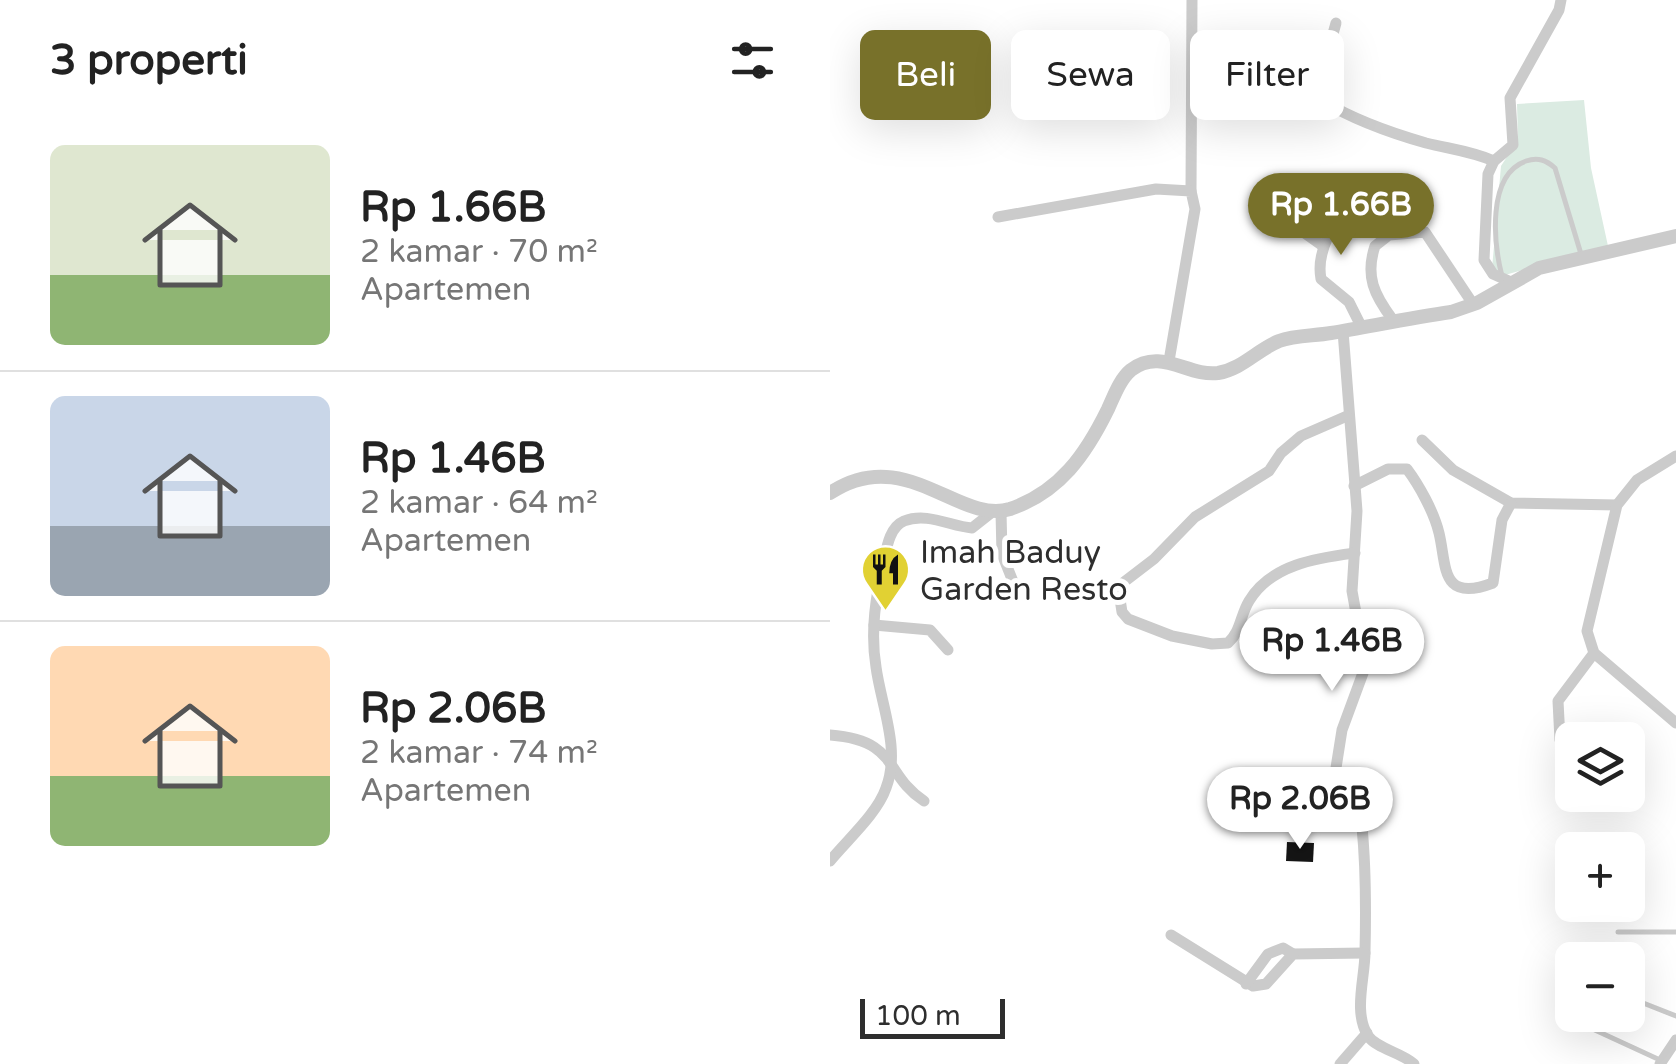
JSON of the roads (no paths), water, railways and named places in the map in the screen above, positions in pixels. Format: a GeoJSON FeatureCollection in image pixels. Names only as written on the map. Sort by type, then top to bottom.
{"type":"FeatureCollection","features":[{"type":"Feature","properties":{"kind":"street"},"geometry":{"type":"LineString","coordinates":[[1168,360],[1196,209],[1192,190],[1192,0]]}},
{"type":"Feature","properties":{"kind":"street"},"geometry":{"type":"LineString","coordinates":[[1507,280],[1488,270],[1484,260],[1488,174],[1494,161],[1512,145],[1512,91],[1560,10],[1561,0]]}},
{"type":"Feature","properties":{"kind":"street"},"geometry":{"type":"LineString","coordinates":[[1336,24],[1320,81],[1323,101],[1387,130],[1429,144],[1462,148],[1494,161]]}},
{"type":"Feature","properties":{"kind":"street"},"geometry":{"type":"LineString","coordinates":[[1360,326],[1349,302],[1320,279],[1323,246],[1364,180]]}},
{"type":"Feature","properties":{"kind":"street"},"geometry":{"type":"LineString","coordinates":[[998,217],[1156,189],[1192,190]]}},
{"type":"Feature","properties":{"kind":"street"},"geometry":{"type":"LineString","coordinates":[[1292,224],[1323,246]]}},
{"type":"Feature","properties":{"kind":"street"},"geometry":{"type":"LineString","coordinates":[[1392,320],[1376,298],[1367,268],[1375,246],[1400,232],[1424,232],[1474,304]]}},
{"type":"Feature","properties":{"kind":"street"},"geometry":{"type":"LineString","coordinates":[[830,861],[884,792],[890,758],[888,712],[876,670],[874,625],[886,547],[896,526],[920,518],[972,528],[996,512],[1033,498],[1074,467],[1090,445],[1128,372],[1148,362],[1168,360],[1200,372],[1216,373],[1241,365],[1282,340],[1451,312],[1474,304],[1507,280],[1539,268],[1676,236]]}},
{"type":"Feature","properties":{"kind":"street"},"geometry":{"type":"LineString","coordinates":[[1343,332],[1354,486],[1352,591],[1363,644],[1363,672],[1342,730],[1332,793],[1340,812],[1362,827],[1365,952],[1360,990],[1367,1034],[1375,1043],[1398,1051],[1414,1064]]}},
{"type":"Feature","properties":{"kind":"street"},"geometry":{"type":"LineString","coordinates":[[1346,416],[1301,436],[1281,453],[1269,472],[1195,517],[1154,559],[1124,582],[1120,594],[1122,612],[1128,619],[1172,636],[1228,643],[1241,624],[1248,601],[1264,584],[1299,563],[1355,553]]}},
{"type":"Feature","properties":{"kind":"street"},"geometry":{"type":"LineString","coordinates":[[1422,440],[1453,470],[1511,503],[1617,505]]}},
{"type":"Feature","properties":{"kind":"street"},"geometry":{"type":"LineString","coordinates":[[1676,456],[1637,480],[1617,505],[1588,632],[1594,653],[1676,723]]}},
{"type":"Feature","properties":{"kind":"street"},"geometry":{"type":"LineString","coordinates":[[1354,486],[1388,469],[1407,469],[1436,525],[1444,570],[1460,586],[1493,583],[1502,520],[1511,503]]}},
{"type":"Feature","properties":{"kind":"street"},"geometry":{"type":"LineString","coordinates":[[830,492],[858,480],[905,479],[923,482],[996,512]]}},
{"type":"Feature","properties":{"kind":"street"},"geometry":{"type":"LineString","coordinates":[[996,512],[1002,554],[1016,589]]}},
{"type":"Feature","properties":{"kind":"street"},"geometry":{"type":"LineString","coordinates":[[874,625],[930,630],[948,650]]}},
{"type":"Feature","properties":{"kind":"street"},"geometry":{"type":"LineString","coordinates":[[1559,722],[1558,701],[1594,653]]}},
{"type":"Feature","properties":{"kind":"street"},"geometry":{"type":"LineString","coordinates":[[830,735],[868,744],[890,758],[924,801]]}},
{"type":"Feature","properties":{"kind":"street"},"geometry":{"type":"LineString","coordinates":[[1171,935],[1246,984],[1266,984],[1293,954],[1365,952]]}},
{"type":"Feature","properties":{"kind":"street"},"geometry":{"type":"LineString","coordinates":[[1340,1064],[1367,1034]]}},
{"type":"Feature","properties":{"kind":"street"},"geometry":{"type":"LineString","coordinates":[[1662,1063],[1676,1040]]}},
{"type":"Feature","properties":{"kind":"lane"},"geometry":{"type":"LineString","coordinates":[[1507,280],[1496,248],[1500,192],[1506,176],[1520,163],[1536,159],[1547,161],[1554,168],[1582,257]]}},
{"type":"Feature","properties":{"kind":"lane"},"geometry":{"type":"LineString","coordinates":[[1618,932],[1676,932]]}},
{"type":"Feature","properties":{"kind":"lane"},"geometry":{"type":"LineString","coordinates":[[1645,1004],[1676,1016]]}},
{"type":"Feature","properties":{"kind":"lane"},"geometry":{"type":"LineString","coordinates":[[1599,1032],[1662,1063]]}},
{"type":"Feature","properties":{"kind":"place","name":"Imah Baduy Garden Resto"},"geometry":{"type":"Point","coordinates":[885,612]}}]}
